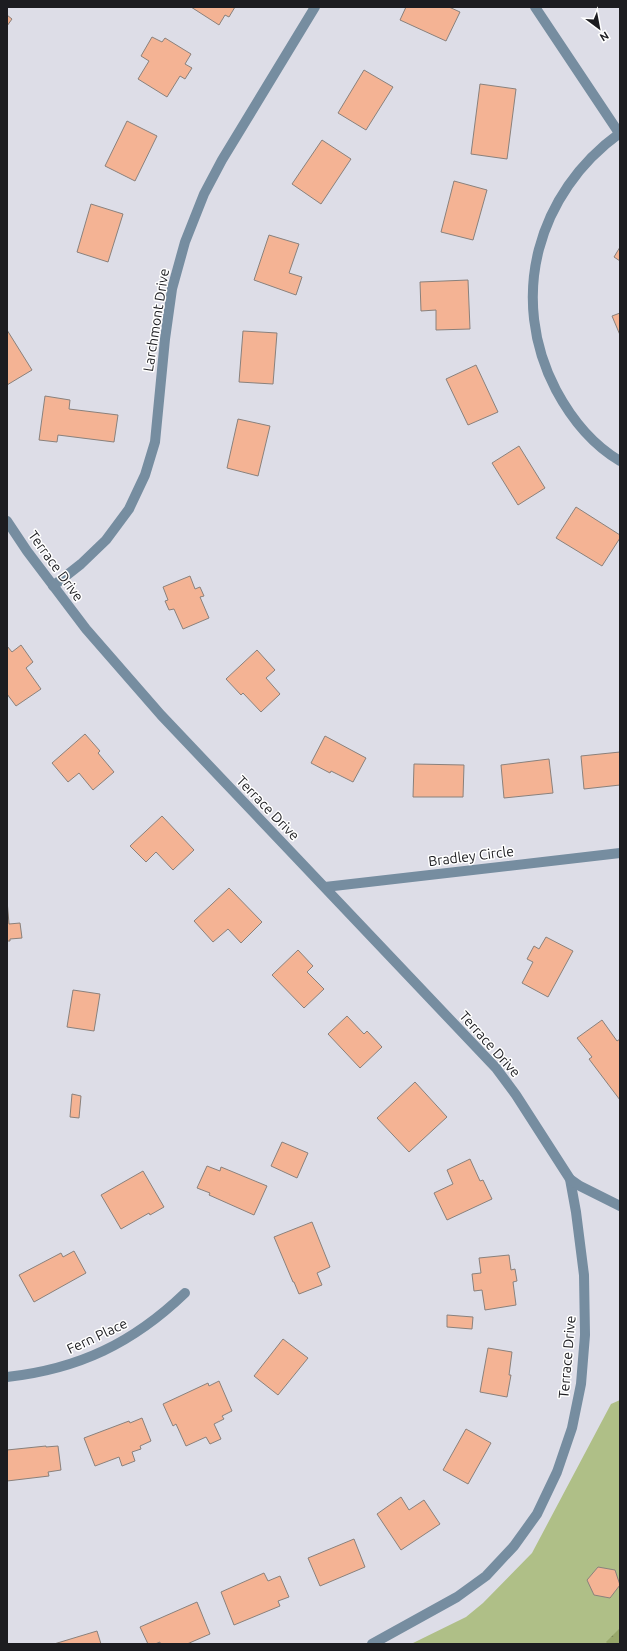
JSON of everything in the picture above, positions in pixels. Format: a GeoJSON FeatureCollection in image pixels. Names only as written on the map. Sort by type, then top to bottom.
{"type":"FeatureCollection","features":[{"type":"Feature","properties":{"kind":"street","name":"Larchmont Drive"},"geometry":{"type":"LineString","coordinates":[[53,586],[81,564],[106,540],[129,509],[145,475],[155,442],[164,345],[172,289],[185,242],[204,194],[226,153],[315,7]]}},
{"type":"Feature","properties":{"kind":"street"},"geometry":{"type":"LineString","coordinates":[[535,7],[620,133],[594,154],[570,181],[553,209],[541,239],[534,271],[532,307],[537,341],[547,373],[564,405],[587,434],[613,457],[620,461]]}},
{"type":"Feature","properties":{"kind":"street","name":"Terrace Drive"},"geometry":{"type":"LineString","coordinates":[[7,521],[53,586],[86,629],[160,715],[496,1068],[516,1095],[570,1179],[584,1275],[585,1335],[581,1384],[572,1428],[557,1472],[537,1514],[514,1546],[486,1576],[457,1597],[372,1644]]}},
{"type":"Feature","properties":{"kind":"street","name":"Bradley Circle"},"geometry":{"type":"LineString","coordinates":[[324,887],[620,853]]}},
{"type":"Feature","properties":{"kind":"street"},"geometry":{"type":"LineString","coordinates":[[570,1179],[620,1206]]}},
{"type":"Feature","properties":{"kind":"street","name":"Fern Place"},"geometry":{"type":"LineString","coordinates":[[7,1377],[30,1375],[69,1365],[107,1350],[138,1332],[169,1308],[184,1293]]}},
{"type":"Feature","properties":{"kind":"green space"},"geometry":{"type":"Polygon","coordinates":[[[620,1400],[620,1644],[411,1644],[466,1617],[483,1603],[532,1553],[611,1404],[620,1400]]]}},
{"type":"Feature","properties":{"kind":"green space"},"geometry":{"type":"Polygon","coordinates":[[[620,1628],[620,1644],[608,1644],[606,1642],[620,1628]]]}},
{"type":"Feature","properties":{"kind":"building"},"geometry":{"type":"Polygon","coordinates":[[[191,7],[235,7],[229,17],[225,15],[219,25],[191,7]]]}},
{"type":"Feature","properties":{"kind":"building"},"geometry":{"type":"Polygon","coordinates":[[[406,7],[449,7],[460,12],[446,41],[400,20],[406,7]]]}},
{"type":"Feature","properties":{"kind":"building"},"geometry":{"type":"Polygon","coordinates":[[[7,15],[12,19],[7,26],[7,15]]]}},
{"type":"Feature","properties":{"kind":"building"},"geometry":{"type":"Polygon","coordinates":[[[152,37],[162,42],[165,38],[191,54],[185,64],[192,68],[185,79],[180,76],[167,97],[138,79],[149,61],[141,56],[152,37]]]}},
{"type":"Feature","properties":{"kind":"building"},"geometry":{"type":"Polygon","coordinates":[[[364,70],[393,87],[366,130],[338,113],[364,70]]]}},
{"type":"Feature","properties":{"kind":"building"},"geometry":{"type":"Polygon","coordinates":[[[480,84],[516,89],[507,159],[471,154],[480,84]]]}},
{"type":"Feature","properties":{"kind":"building"},"geometry":{"type":"Polygon","coordinates":[[[127,121],[157,136],[135,181],[105,166],[127,121]]]}},
{"type":"Feature","properties":{"kind":"building"},"geometry":{"type":"Polygon","coordinates":[[[322,140],[351,159],[321,204],[292,184],[322,140]]]}},
{"type":"Feature","properties":{"kind":"building"},"geometry":{"type":"Polygon","coordinates":[[[454,181],[487,190],[473,240],[441,232],[454,181]]]}},
{"type":"Feature","properties":{"kind":"building"},"geometry":{"type":"Polygon","coordinates":[[[91,204],[123,214],[108,262],[77,252],[91,204]]]}},
{"type":"Feature","properties":{"kind":"building"},"geometry":{"type":"Polygon","coordinates":[[[269,235],[299,244],[289,273],[302,277],[296,295],[254,280],[269,235]]]}},
{"type":"Feature","properties":{"kind":"building"},"geometry":{"type":"Polygon","coordinates":[[[620,247],[620,261],[614,257],[620,247]]]}},
{"type":"Feature","properties":{"kind":"building"},"geometry":{"type":"Polygon","coordinates":[[[468,280],[470,329],[436,330],[436,310],[421,311],[420,282],[468,280]]]}},
{"type":"Feature","properties":{"kind":"building"},"geometry":{"type":"Polygon","coordinates":[[[620,313],[620,335],[612,316],[620,313]]]}},
{"type":"Feature","properties":{"kind":"building"},"geometry":{"type":"Polygon","coordinates":[[[7,330],[32,370],[7,385],[7,330]]]}},
{"type":"Feature","properties":{"kind":"building"},"geometry":{"type":"Polygon","coordinates":[[[243,331],[277,333],[273,384],[239,382],[243,331]]]}},
{"type":"Feature","properties":{"kind":"building"},"geometry":{"type":"Polygon","coordinates":[[[476,365],[498,412],[468,425],[446,379],[476,365]]]}},
{"type":"Feature","properties":{"kind":"building"},"geometry":{"type":"Polygon","coordinates":[[[45,396],[70,400],[69,409],[118,415],[114,442],[58,435],[57,442],[39,440],[45,396]]]}},
{"type":"Feature","properties":{"kind":"building"},"geometry":{"type":"Polygon","coordinates":[[[238,419],[270,426],[258,476],[227,468],[238,419]]]}},
{"type":"Feature","properties":{"kind":"building"},"geometry":{"type":"Polygon","coordinates":[[[519,446],[545,488],[518,505],[492,463],[519,446]]]}},
{"type":"Feature","properties":{"kind":"building"},"geometry":{"type":"Polygon","coordinates":[[[576,507],[620,535],[620,538],[602,566],[556,538],[576,507]]]}},
{"type":"Feature","properties":{"kind":"building"},"geometry":{"type":"Polygon","coordinates":[[[190,576],[195,589],[200,587],[204,596],[200,597],[209,618],[183,629],[174,609],[169,610],[165,601],[168,600],[163,587],[190,576]]]}},
{"type":"Feature","properties":{"kind":"building"},"geometry":{"type":"Polygon","coordinates":[[[21,645],[33,662],[26,668],[41,689],[16,706],[7,694],[7,646],[12,652],[21,645]]]}},
{"type":"Feature","properties":{"kind":"building"},"geometry":{"type":"Polygon","coordinates":[[[257,650],[275,670],[266,678],[280,694],[261,712],[243,693],[241,695],[226,679],[257,650]]]}},
{"type":"Feature","properties":{"kind":"building"},"geometry":{"type":"Polygon","coordinates":[[[85,734],[100,751],[98,753],[114,772],[93,790],[79,773],[68,782],[52,763],[85,734]]]}},
{"type":"Feature","properties":{"kind":"building"},"geometry":{"type":"Polygon","coordinates":[[[325,736],[366,758],[353,782],[331,771],[330,773],[311,763],[325,736]]]}},
{"type":"Feature","properties":{"kind":"building"},"geometry":{"type":"Polygon","coordinates":[[[620,752],[620,785],[584,789],[581,756],[620,752]]]}},
{"type":"Feature","properties":{"kind":"building"},"geometry":{"type":"Polygon","coordinates":[[[549,759],[553,793],[504,798],[501,765],[549,759]]]}},
{"type":"Feature","properties":{"kind":"building"},"geometry":{"type":"Polygon","coordinates":[[[414,764],[464,765],[463,797],[413,797],[414,764]]]}},
{"type":"Feature","properties":{"kind":"building"},"geometry":{"type":"Polygon","coordinates":[[[162,816],[194,850],[173,870],[156,852],[146,862],[130,846],[162,816]]]}},
{"type":"Feature","properties":{"kind":"building"},"geometry":{"type":"Polygon","coordinates":[[[229,888],[262,922],[241,943],[228,929],[213,942],[194,921],[229,888]]]}},
{"type":"Feature","properties":{"kind":"building"},"geometry":{"type":"Polygon","coordinates":[[[7,900],[9,924],[20,923],[22,938],[10,939],[10,941],[7,941],[7,900]]]}},
{"type":"Feature","properties":{"kind":"building"},"geometry":{"type":"Polygon","coordinates":[[[546,937],[573,951],[548,997],[522,983],[533,962],[527,959],[534,946],[539,949],[546,937]]]}},
{"type":"Feature","properties":{"kind":"building"},"geometry":{"type":"Polygon","coordinates":[[[298,950],[313,966],[307,972],[324,989],[304,1008],[272,975],[298,950]]]}},
{"type":"Feature","properties":{"kind":"building"},"geometry":{"type":"Polygon","coordinates":[[[73,990],[100,994],[94,1031],[67,1027],[73,990]]]}},
{"type":"Feature","properties":{"kind":"building"},"geometry":{"type":"Polygon","coordinates":[[[347,1016],[364,1034],[367,1031],[382,1047],[360,1068],[328,1034],[347,1016]]]}},
{"type":"Feature","properties":{"kind":"building"},"geometry":{"type":"Polygon","coordinates":[[[602,1020],[617,1041],[620,1039],[620,1100],[589,1059],[592,1057],[577,1038],[602,1020]]]}},
{"type":"Feature","properties":{"kind":"building"},"geometry":{"type":"Polygon","coordinates":[[[415,1082],[447,1117],[409,1152],[377,1118],[415,1082]]]}},
{"type":"Feature","properties":{"kind":"building"},"geometry":{"type":"Polygon","coordinates":[[[72,1094],[81,1096],[79,1118],[70,1117],[72,1094]]]}},
{"type":"Feature","properties":{"kind":"building"},"geometry":{"type":"Polygon","coordinates":[[[282,1142],[308,1153],[297,1178],[271,1166],[282,1142]]]}},
{"type":"Feature","properties":{"kind":"building"},"geometry":{"type":"Polygon","coordinates":[[[470,1159],[480,1181],[483,1180],[492,1199],[447,1220],[434,1193],[453,1184],[447,1170],[470,1159]]]}},
{"type":"Feature","properties":{"kind":"building"},"geometry":{"type":"Polygon","coordinates":[[[207,1166],[220,1171],[221,1167],[267,1186],[254,1215],[197,1188],[207,1166]]]}},
{"type":"Feature","properties":{"kind":"building"},"geometry":{"type":"Polygon","coordinates":[[[143,1171],[164,1207],[150,1215],[149,1213],[121,1229],[101,1195],[143,1171]]]}},
{"type":"Feature","properties":{"kind":"building"},"geometry":{"type":"Polygon","coordinates":[[[312,1222],[330,1267],[317,1273],[322,1285],[299,1294],[274,1237],[312,1222]]]}},
{"type":"Feature","properties":{"kind":"building"},"geometry":{"type":"Polygon","coordinates":[[[74,1251],[86,1273],[34,1302],[19,1275],[61,1253],[63,1257],[74,1251]]]}},
{"type":"Feature","properties":{"kind":"building"},"geometry":{"type":"Polygon","coordinates":[[[509,1255],[511,1270],[515,1269],[517,1281],[513,1282],[516,1305],[485,1310],[482,1290],[474,1291],[472,1274],[481,1273],[479,1258],[509,1255]]]}},
{"type":"Feature","properties":{"kind":"building"},"geometry":{"type":"Polygon","coordinates":[[[447,1315],[473,1317],[472,1329],[447,1327],[447,1315]]]}},
{"type":"Feature","properties":{"kind":"building"},"geometry":{"type":"Polygon","coordinates":[[[283,1339],[308,1358],[278,1395],[254,1376],[283,1339]]]}},
{"type":"Feature","properties":{"kind":"building"},"geometry":{"type":"Polygon","coordinates":[[[488,1348],[512,1352],[509,1375],[511,1375],[507,1397],[480,1392],[488,1348]]]}},
{"type":"Feature","properties":{"kind":"building"},"geometry":{"type":"Polygon","coordinates":[[[219,1381],[232,1411],[222,1416],[224,1419],[214,1424],[221,1439],[210,1444],[206,1437],[186,1446],[176,1424],[173,1426],[163,1404],[208,1383],[209,1386],[219,1381]]]}},
{"type":"Feature","properties":{"kind":"building"},"geometry":{"type":"Polygon","coordinates":[[[142,1418],[151,1441],[140,1446],[141,1449],[132,1452],[135,1461],[122,1466],[119,1457],[95,1466],[84,1438],[129,1421],[130,1423],[142,1418]]]}},
{"type":"Feature","properties":{"kind":"building"},"geometry":{"type":"Polygon","coordinates":[[[466,1429],[491,1443],[468,1484],[443,1470],[466,1429]]]}},
{"type":"Feature","properties":{"kind":"building"},"geometry":{"type":"Polygon","coordinates":[[[58,1446],[61,1470],[48,1472],[49,1476],[7,1481],[7,1450],[58,1446]]]}},
{"type":"Feature","properties":{"kind":"building"},"geometry":{"type":"Polygon","coordinates":[[[401,1497],[409,1510],[424,1500],[440,1524],[401,1550],[377,1514],[401,1497]]]}},
{"type":"Feature","properties":{"kind":"building"},"geometry":{"type":"Polygon","coordinates":[[[354,1539],[365,1567],[320,1586],[308,1558],[354,1539]]]}},
{"type":"Feature","properties":{"kind":"building"},"geometry":{"type":"Polygon","coordinates":[[[598,1567],[615,1570],[620,1585],[610,1598],[594,1595],[587,1580],[598,1567]]]}},
{"type":"Feature","properties":{"kind":"building"},"geometry":{"type":"Polygon","coordinates":[[[264,1573],[268,1581],[280,1576],[289,1597],[278,1601],[280,1606],[234,1625],[221,1592],[264,1573]]]}},
{"type":"Feature","properties":{"kind":"building"},"geometry":{"type":"Polygon","coordinates":[[[197,1602],[210,1634],[187,1644],[160,1644],[160,1642],[148,1644],[140,1627],[197,1602]]]}},
{"type":"Feature","properties":{"kind":"building"},"geometry":{"type":"Polygon","coordinates":[[[97,1631],[101,1644],[54,1644],[97,1631]]]}}]}
